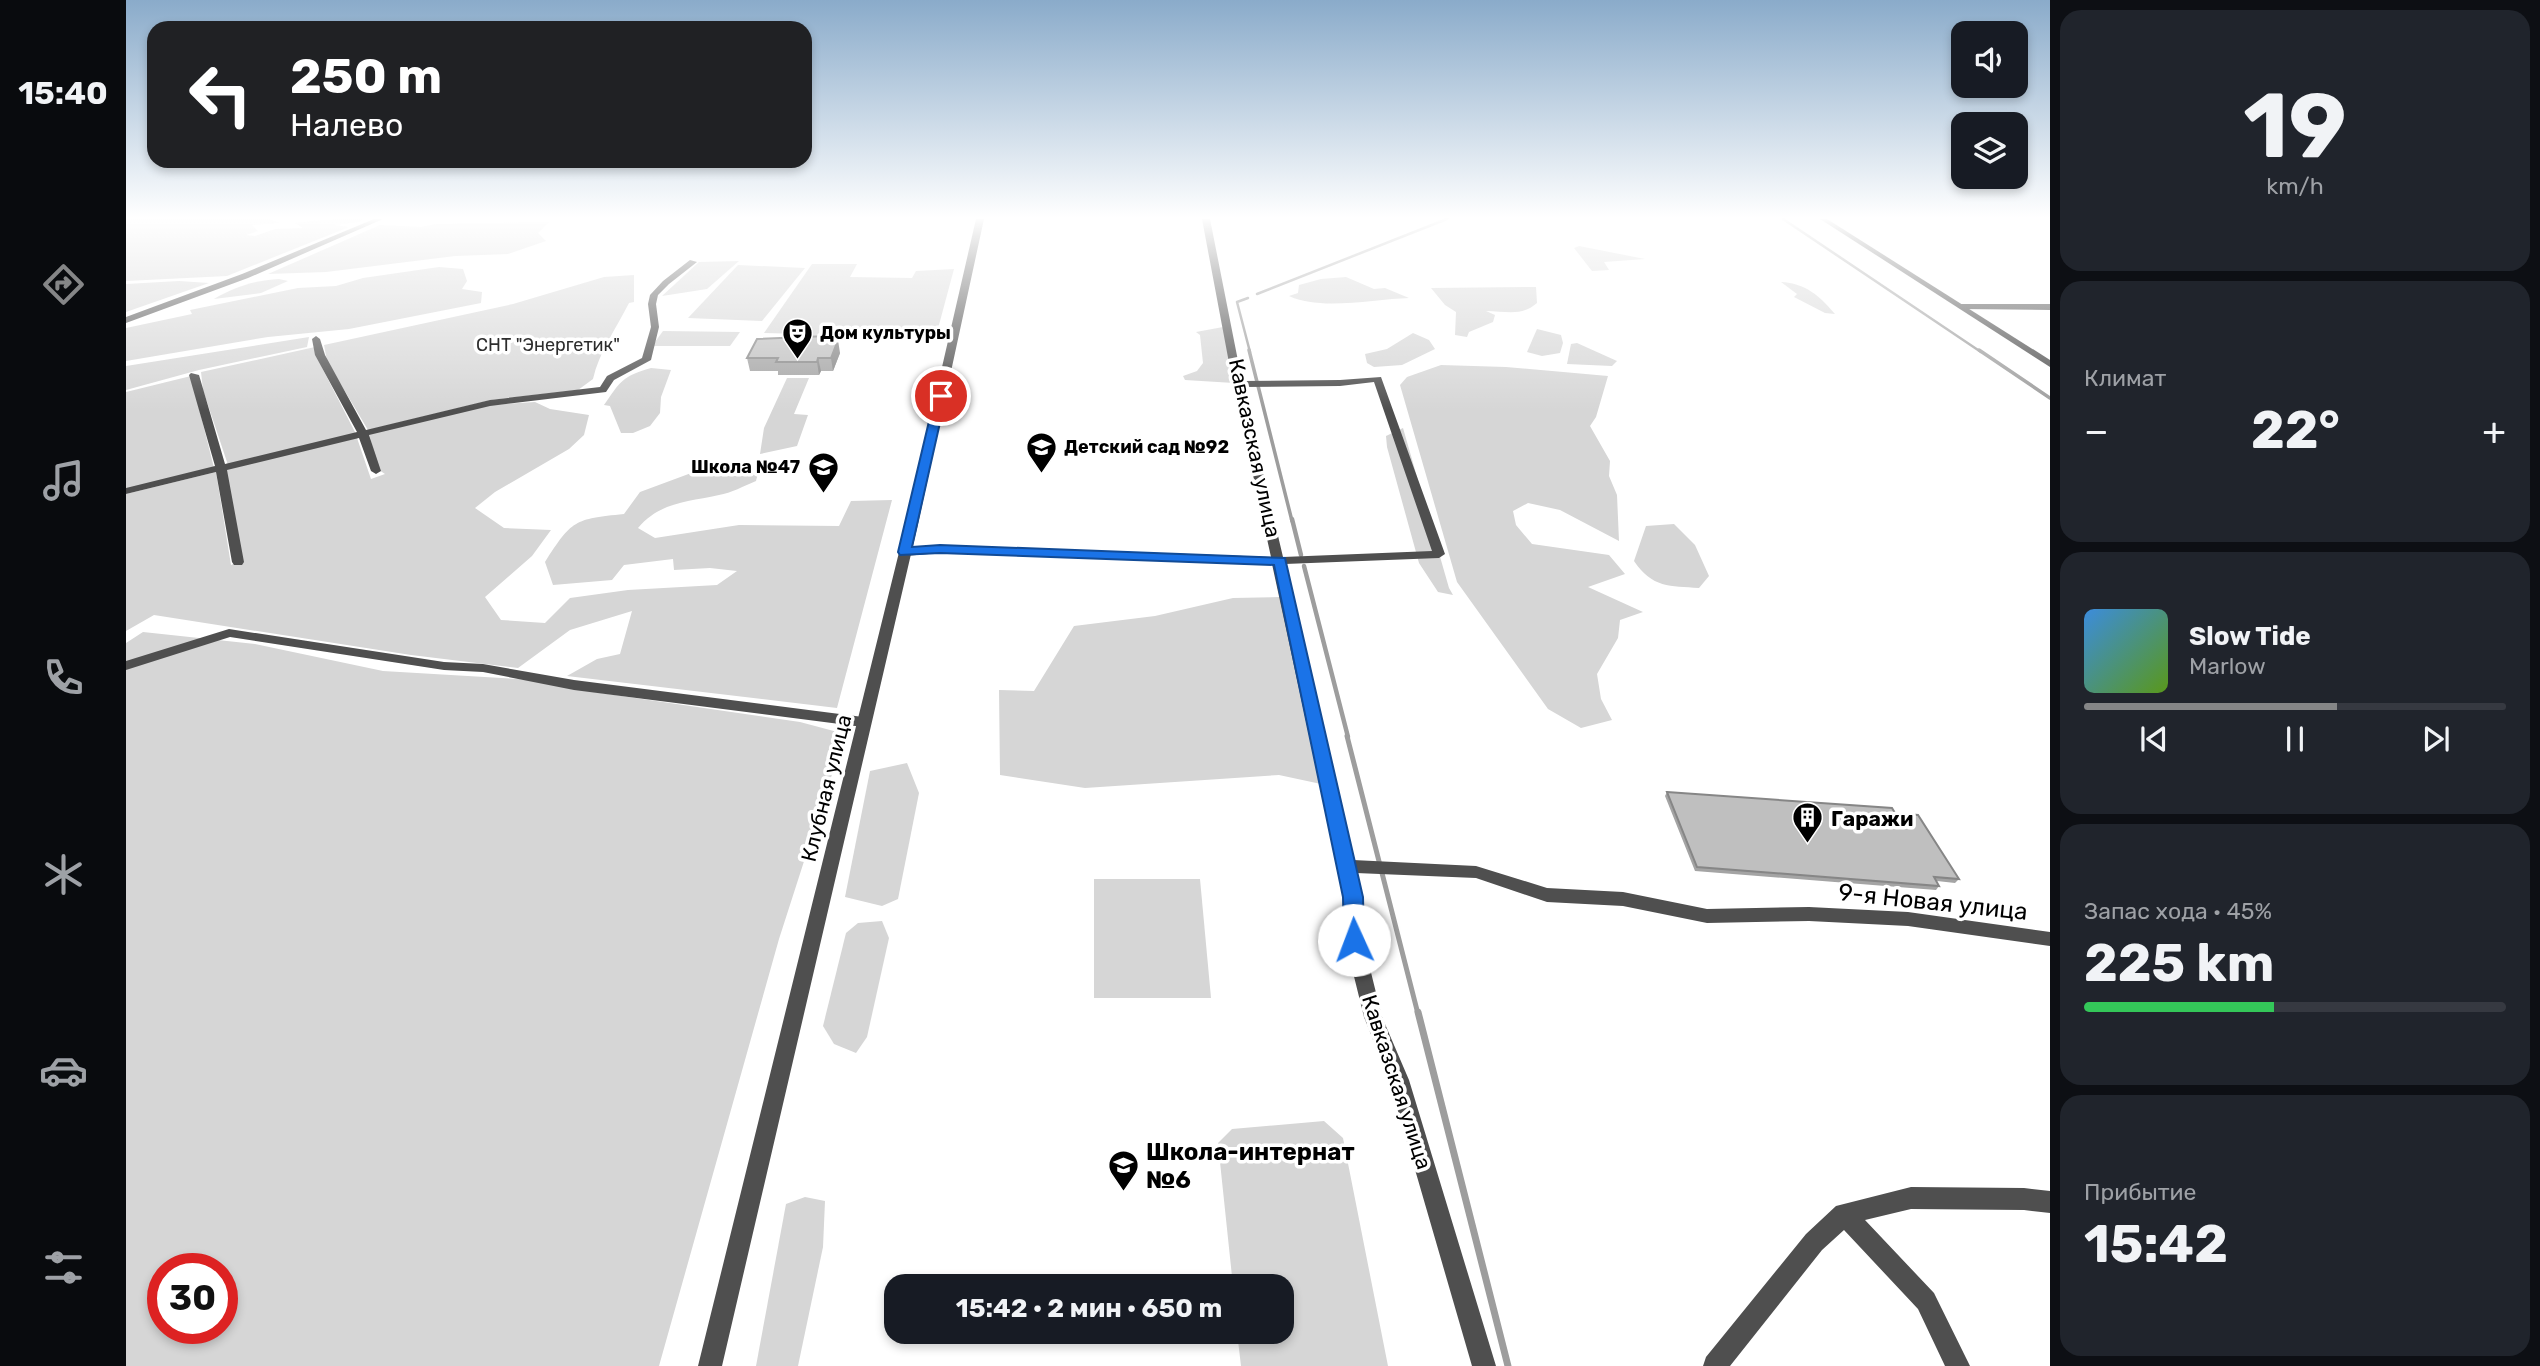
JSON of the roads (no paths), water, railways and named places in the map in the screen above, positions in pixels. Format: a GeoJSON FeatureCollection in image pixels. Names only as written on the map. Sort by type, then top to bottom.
{"type":"FeatureCollection","features":[{"type":"Feature","properties":{"kind":"street"},"geometry":{"type":"LineString","coordinates":[[126,320],[227,283]]}},
{"type":"Feature","properties":{"kind":"street"},"geometry":{"type":"LineString","coordinates":[[126,491],[490,403],[603,390],[610,378],[646,360],[656,327],[650,308],[652,299],[667,283]]}},
{"type":"Feature","properties":{"kind":"street","name":"Клубная улица"},"geometry":{"type":"LineString","coordinates":[[710,1366],[905,552],[966,283]]}},
{"type":"Feature","properties":{"kind":"street","name":"Кавказская улица"},"geometry":{"type":"LineString","coordinates":[[1220,283],[1280,561],[1352,866],[1354,940],[1374,1017],[1399,1080],[1484,1366]]}},
{"type":"Feature","properties":{"kind":"street"},"geometry":{"type":"LineString","coordinates":[[1924,283],[2050,363]]}},
{"type":"Feature","properties":{"kind":"street"},"geometry":{"type":"LineString","coordinates":[[1961,306],[2050,306]]}},
{"type":"Feature","properties":{"kind":"street"},"geometry":{"type":"LineString","coordinates":[[316,339],[320,355],[334,384],[363,434],[376,471]]}},
{"type":"Feature","properties":{"kind":"street"},"geometry":{"type":"LineString","coordinates":[[194,375],[221,469],[238,562]]}},
{"type":"Feature","properties":{"kind":"street"},"geometry":{"type":"LineString","coordinates":[[905,552],[940,549],[1280,561],[1439,554],[1378,379],[1340,383],[1243,384]]}},
{"type":"Feature","properties":{"kind":"street"},"geometry":{"type":"LineString","coordinates":[[126,666],[229,633],[444,666],[483,668],[574,685],[863,722]]}},
{"type":"Feature","properties":{"kind":"street","name":"9-я Новая улица"},"geometry":{"type":"LineString","coordinates":[[1352,866],[1476,872],[1546,895],[1623,899],[1685,913],[1721,917],[1809,914],[1908,919],[2050,939]]}},
{"type":"Feature","properties":{"kind":"street"},"geometry":{"type":"LineString","coordinates":[[1715,1366],[1814,1242],[1844,1214],[1912,1198],[2024,1199],[2050,1202]]}},
{"type":"Feature","properties":{"kind":"street"},"geometry":{"type":"LineString","coordinates":[[1844,1214],[1926,1301],[1958,1366]]}},
{"type":"Feature","properties":{"kind":"waterway"},"geometry":{"type":"LineString","coordinates":[[1257,294],[1286,283]]}},
{"type":"Feature","properties":{"kind":"waterway"},"geometry":{"type":"LineString","coordinates":[[1878,283],[1981,352]]}},
{"type":"Feature","properties":{"kind":"waterway"},"geometry":{"type":"LineString","coordinates":[[1248,298],[1237,302],[1250,352]]}},
{"type":"Feature","properties":{"kind":"waterway"},"geometry":{"type":"LineString","coordinates":[[1249,350],[1292,521]]}},
{"type":"Feature","properties":{"kind":"waterway"},"geometry":{"type":"LineString","coordinates":[[1979,350],[2050,398]]}},
{"type":"Feature","properties":{"kind":"waterway"},"geometry":{"type":"LineString","coordinates":[[1292,519],[1301,555]]}},
{"type":"Feature","properties":{"kind":"waterway"},"geometry":{"type":"LineString","coordinates":[[1304,566],[1348,737]]}},
{"type":"Feature","properties":{"kind":"waterway"},"geometry":{"type":"LineString","coordinates":[[1347,736],[1418,1014]]}},
{"type":"Feature","properties":{"kind":"waterway"},"geometry":{"type":"LineString","coordinates":[[1418,1012],[1508,1366]]}},
{"type":"Feature","properties":{"kind":"place","name":"Дом культуры"},"geometry":{"type":"Point","coordinates":[797,360]}},
{"type":"Feature","properties":{"kind":"place","name":"Детский сад №92"},"geometry":{"type":"Point","coordinates":[1041,474]}},
{"type":"Feature","properties":{"kind":"place","name":"Школа №47"},"geometry":{"type":"Point","coordinates":[823,494]}},
{"type":"Feature","properties":{"kind":"place","name":"Гаражи"},"geometry":{"type":"Point","coordinates":[1808,845]}},
{"type":"Feature","properties":{"kind":"place","name":"Школа-интернат №6"},"geometry":{"type":"Point","coordinates":[1123,1193]}},
{"type":"Feature","properties":{"kind":"park label","name":"СНТ \"Энергетик\""},"geometry":{"type":"Point","coordinates":[548,345]}}]}
